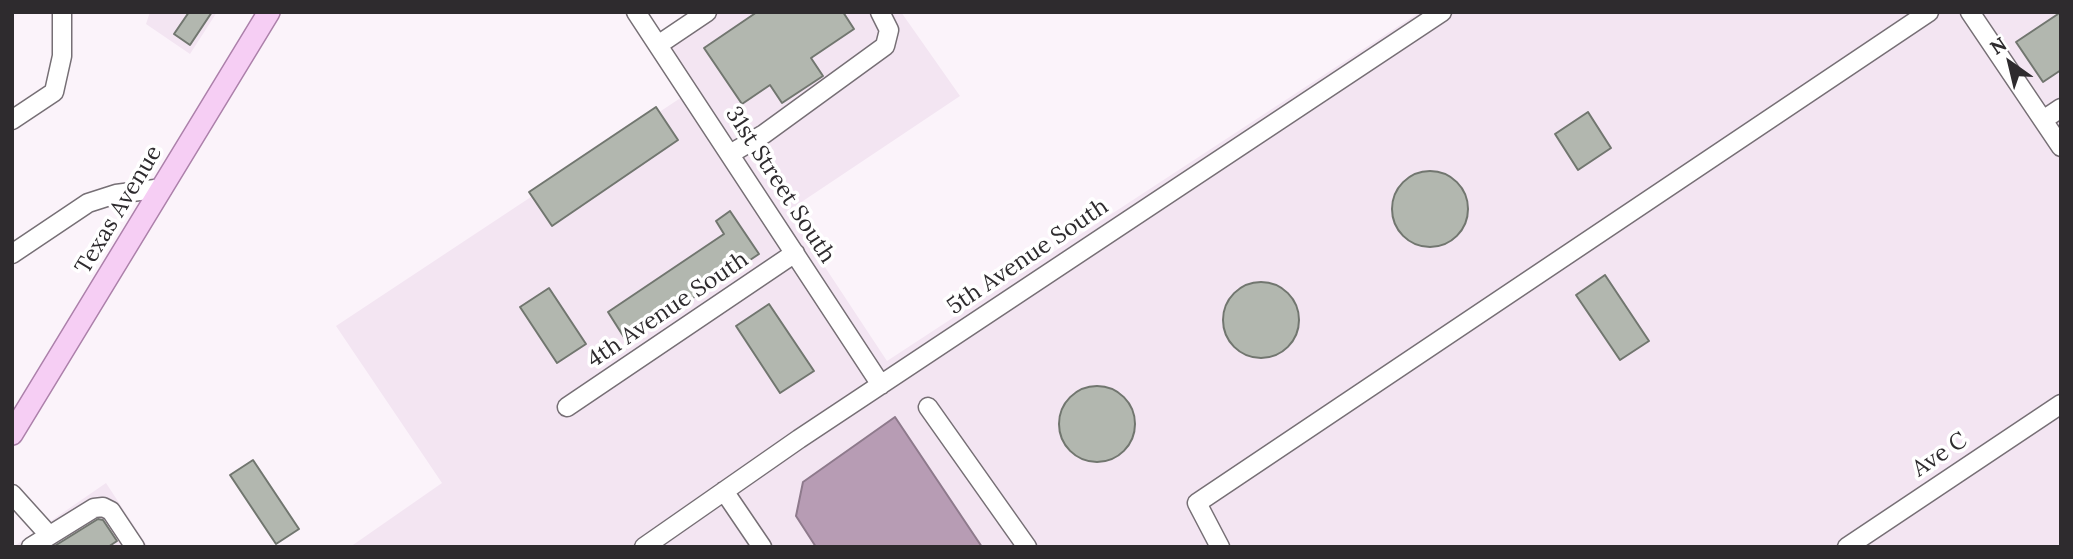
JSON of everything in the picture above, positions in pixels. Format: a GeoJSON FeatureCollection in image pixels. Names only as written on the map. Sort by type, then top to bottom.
{"type":"FeatureCollection","features":[{"type":"Feature","properties":{"kind":"main road","name":"Texas Avenue"},"geometry":{"type":"LineString","coordinates":[[12,434],[269,12]]}},
{"type":"Feature","properties":{"kind":"street"},"geometry":{"type":"LineString","coordinates":[[12,120],[54,92],[62,56],[62,12]]}},
{"type":"Feature","properties":{"kind":"street","name":"31st Street South"},"geometry":{"type":"LineString","coordinates":[[636,12],[881,384]]}},
{"type":"Feature","properties":{"kind":"street"},"geometry":{"type":"LineString","coordinates":[[658,45],[708,12]]}},
{"type":"Feature","properties":{"kind":"street"},"geometry":{"type":"LineString","coordinates":[[730,154],[764,134],[885,46],[889,30],[880,12]]}},
{"type":"Feature","properties":{"kind":"street","name":"5th Avenue South"},"geometry":{"type":"LineString","coordinates":[[644,547],[881,384],[1443,12]]}},
{"type":"Feature","properties":{"kind":"street"},"geometry":{"type":"LineString","coordinates":[[1220,547],[1197,503],[1929,12]]}},
{"type":"Feature","properties":{"kind":"street"},"geometry":{"type":"LineString","coordinates":[[1970,12],[2061,147]]}},
{"type":"Feature","properties":{"kind":"street"},"geometry":{"type":"LineString","coordinates":[[2043,120],[2061,108]]}},
{"type":"Feature","properties":{"kind":"street"},"geometry":{"type":"LineString","coordinates":[[12,254],[88,203],[116,194],[163,188]]}},
{"type":"Feature","properties":{"kind":"street","name":"4th Avenue South"},"geometry":{"type":"LineString","coordinates":[[567,407],[796,253]]}},
{"type":"Feature","properties":{"kind":"street","name":"Ave C"},"geometry":{"type":"LineString","coordinates":[[1847,547],[2061,404]]}},
{"type":"Feature","properties":{"kind":"street"},"geometry":{"type":"LineString","coordinates":[[928,407],[1027,547]]}},
{"type":"Feature","properties":{"kind":"street"},"geometry":{"type":"LineString","coordinates":[[724,491],[762,547]]}},
{"type":"Feature","properties":{"kind":"street"},"geometry":{"type":"LineString","coordinates":[[12,494],[49,535]]}},
{"type":"Feature","properties":{"kind":"street"},"geometry":{"type":"LineString","coordinates":[[31,547],[94,508],[103,507],[111,511],[135,547]]}},
{"type":"Feature","properties":{"kind":"shaded area"},"geometry":{"type":"Polygon","coordinates":[[[150,12],[217,12],[190,54],[146,24],[150,12]]]}},
{"type":"Feature","properties":{"kind":"shaded area"},"geometry":{"type":"Polygon","coordinates":[[[694,12],[901,12],[960,96],[788,211],[887,361],[1420,12],[2061,12],[2061,547],[350,547],[442,483],[336,326],[682,97],[646,43],[694,12]]]}},
{"type":"Feature","properties":{"kind":"shaded area"},"geometry":{"type":"Polygon","coordinates":[[[895,417],[982,547],[816,547],[796,516],[803,482],[895,417]]]}},
{"type":"Feature","properties":{"kind":"shaded area"},"geometry":{"type":"Polygon","coordinates":[[[106,483],[148,547],[13,547],[106,483]]]}},
{"type":"Feature","properties":{"kind":"building"},"geometry":{"type":"Polygon","coordinates":[[[189,12],[212,12],[190,45],[174,34],[189,12]]]}},
{"type":"Feature","properties":{"kind":"building"},"geometry":{"type":"Polygon","coordinates":[[[757,12],[843,12],[854,29],[811,58],[823,76],[782,103],[770,85],[742,104],[704,48],[757,12]]]}},
{"type":"Feature","properties":{"kind":"building"},"geometry":{"type":"Polygon","coordinates":[[[2061,12],[2061,70],[2043,82],[2016,42],[2061,12]]]}},
{"type":"Feature","properties":{"kind":"building"},"geometry":{"type":"Polygon","coordinates":[[[656,107],[678,140],[552,226],[529,192],[656,107]]]}},
{"type":"Feature","properties":{"kind":"building"},"geometry":{"type":"Polygon","coordinates":[[[1588,112],[1611,148],[1578,170],[1555,134],[1588,112]]]}},
{"type":"Feature","properties":{"kind":"building"},"geometry":{"type":"Polygon","coordinates":[[[1423,171],[1437,171],[1451,177],[1462,188],[1468,209],[1465,224],[1457,236],[1437,247],[1423,247],[1409,241],[1398,230],[1392,216],[1392,202],[1398,188],[1409,177],[1423,171]]]}},
{"type":"Feature","properties":{"kind":"building"},"geometry":{"type":"Polygon","coordinates":[[[730,211],[759,254],[627,342],[608,312],[724,234],[716,221],[730,211]]]}},
{"type":"Feature","properties":{"kind":"building"},"geometry":{"type":"Polygon","coordinates":[[[1605,275],[1649,341],[1620,360],[1576,295],[1605,275]]]}},
{"type":"Feature","properties":{"kind":"building"},"geometry":{"type":"Polygon","coordinates":[[[1254,282],[1268,282],[1282,288],[1293,299],[1299,320],[1296,335],[1288,347],[1268,358],[1254,358],[1240,352],[1229,341],[1223,327],[1223,313],[1229,299],[1240,288],[1254,282]]]}},
{"type":"Feature","properties":{"kind":"building"},"geometry":{"type":"Polygon","coordinates":[[[549,288],[586,344],[557,363],[520,307],[549,288]]]}},
{"type":"Feature","properties":{"kind":"building"},"geometry":{"type":"Polygon","coordinates":[[[769,304],[814,371],[780,393],[736,326],[769,304]]]}},
{"type":"Feature","properties":{"kind":"building"},"geometry":{"type":"Polygon","coordinates":[[[1090,386],[1104,386],[1118,392],[1129,403],[1135,424],[1132,439],[1124,451],[1104,462],[1090,462],[1076,456],[1065,445],[1059,431],[1059,417],[1065,403],[1076,392],[1090,386]]]}},
{"type":"Feature","properties":{"kind":"building"},"geometry":{"type":"Polygon","coordinates":[[[253,460],[299,529],[276,544],[230,475],[253,460]]]}},
{"type":"Feature","properties":{"kind":"building"},"geometry":{"type":"Polygon","coordinates":[[[98,519],[103,520],[117,541],[108,547],[53,547],[98,519]]]}}]}
